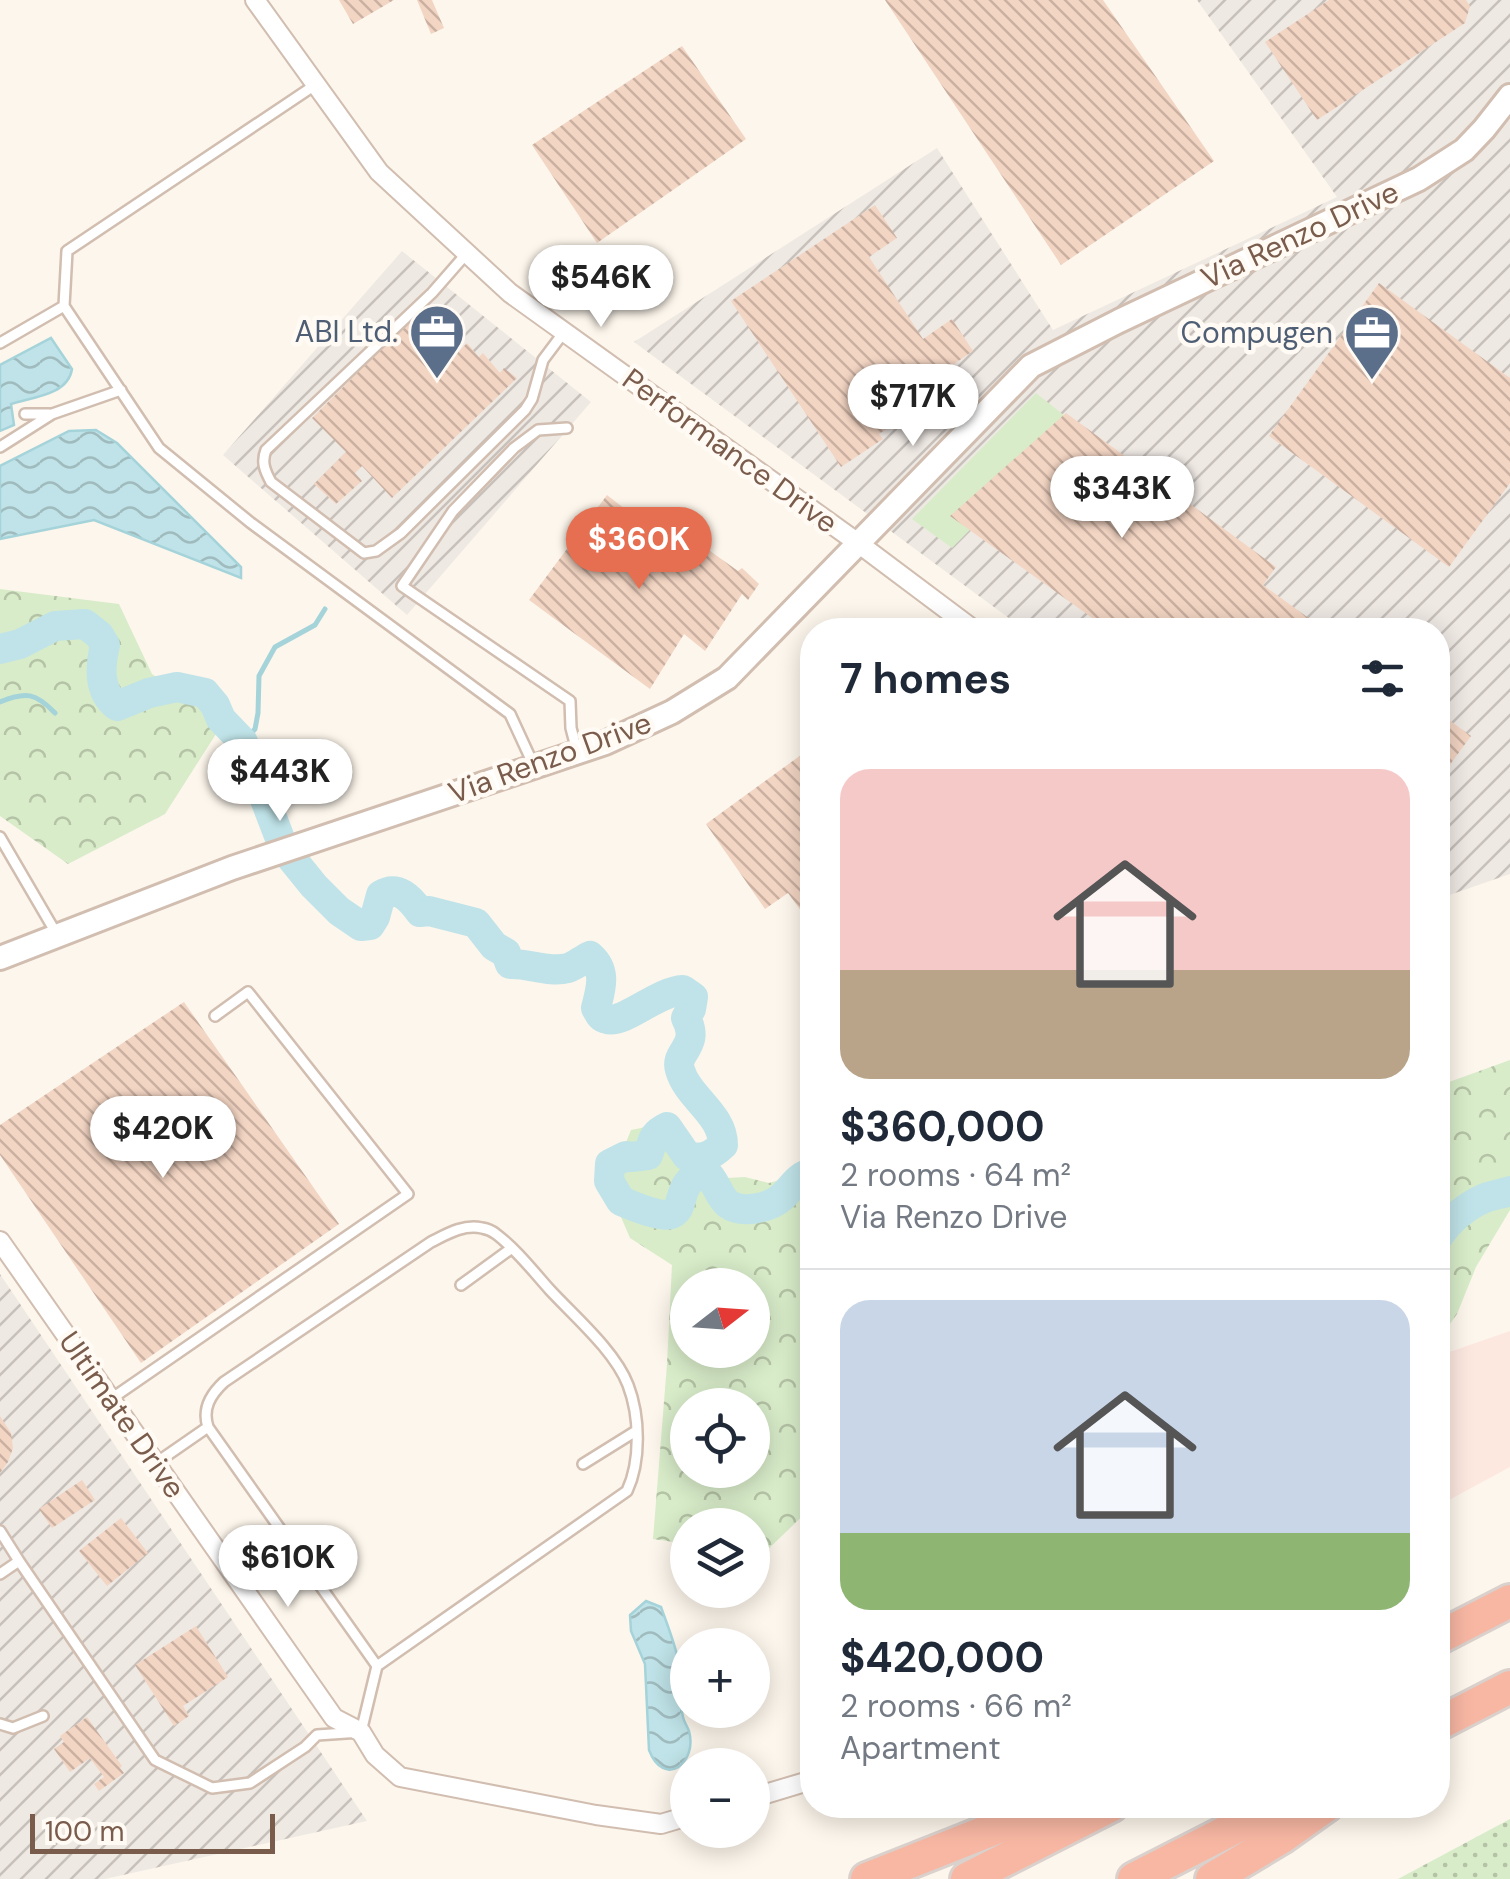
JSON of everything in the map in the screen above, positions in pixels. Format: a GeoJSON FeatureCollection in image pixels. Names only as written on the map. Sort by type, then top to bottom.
{"type":"FeatureCollection","features":[{"type":"Feature","properties":{"kind":"highway"},"geometry":{"type":"LineString","coordinates":[[1450,1615],[1510,1589]]}},
{"type":"Feature","properties":{"kind":"highway"},"geometry":{"type":"LineString","coordinates":[[1450,1632],[1510,1601]]}},
{"type":"Feature","properties":{"kind":"highway"},"geometry":{"type":"LineString","coordinates":[[1450,1718],[1510,1687]]}},
{"type":"Feature","properties":{"kind":"highway"},"geometry":{"type":"LineString","coordinates":[[867,1879],[1021,1818]]}},
{"type":"Feature","properties":{"kind":"highway"},"geometry":{"type":"LineString","coordinates":[[967,1879],[1087,1818]]}},
{"type":"Feature","properties":{"kind":"highway"},"geometry":{"type":"LineString","coordinates":[[1134,1879],[1254,1818]]}},
{"type":"Feature","properties":{"kind":"highway"},"geometry":{"type":"LineString","coordinates":[[1212,1879],[1308,1818]]}},
{"type":"Feature","properties":{"kind":"street","name":"Performance Drive"},"geometry":{"type":"LineString","coordinates":[[255,0],[379,172],[510,293],[958,618]]}},
{"type":"Feature","properties":{"kind":"street","name":"Via Renzo Drive"},"geometry":{"type":"LineString","coordinates":[[0,958],[232,868],[606,743],[672,712],[727,678],[1031,366],[1418,179],[1464,150],[1510,96]]}},
{"type":"Feature","properties":{"kind":"street","name":"Ultimate Drive"},"geometry":{"type":"LineString","coordinates":[[0,1241],[334,1718],[361,1732],[375,1755],[400,1777],[596,1815],[660,1824],[670,1821]]}},
{"type":"Feature","properties":{"kind":"street"},"geometry":{"type":"LineString","coordinates":[[770,1793],[800,1784]]}},
{"type":"Feature","properties":{"kind":"lane"},"geometry":{"type":"LineString","coordinates":[[316,86],[67,251],[64,306],[159,448],[252,523],[510,714],[534,767]]}},
{"type":"Feature","properties":{"kind":"lane"},"geometry":{"type":"LineString","coordinates":[[467,253],[432,293],[266,450],[263,462],[270,482],[364,553],[376,551],[402,533],[525,410],[544,360],[564,332]]}},
{"type":"Feature","properties":{"kind":"lane"},"geometry":{"type":"LineString","coordinates":[[0,343],[64,306]]}},
{"type":"Feature","properties":{"kind":"lane"},"geometry":{"type":"LineString","coordinates":[[0,447],[52,414],[120,390]]}},
{"type":"Feature","properties":{"kind":"lane"},"geometry":{"type":"LineString","coordinates":[[25,414],[52,414]]}},
{"type":"Feature","properties":{"kind":"lane"},"geometry":{"type":"LineString","coordinates":[[567,428],[538,430],[514,448],[452,511],[402,586],[570,701],[578,753]]}},
{"type":"Feature","properties":{"kind":"lane"},"geometry":{"type":"LineString","coordinates":[[0,836],[58,936]]}},
{"type":"Feature","properties":{"kind":"lane"},"geometry":{"type":"LineString","coordinates":[[111,1399],[408,1194],[248,992],[215,1016]]}},
{"type":"Feature","properties":{"kind":"lane"},"geometry":{"type":"LineString","coordinates":[[0,1531],[155,1760],[212,1788],[250,1784],[318,1735],[361,1732],[377,1666],[626,1491],[635,1474],[636,1431],[627,1381],[606,1351],[492,1231],[466,1227],[430,1242],[224,1382],[207,1404],[204,1416],[208,1427],[377,1666]]}},
{"type":"Feature","properties":{"kind":"lane"},"geometry":{"type":"LineString","coordinates":[[461,1284],[512,1248]]}},
{"type":"Feature","properties":{"kind":"lane"},"geometry":{"type":"LineString","coordinates":[[156,1463],[208,1427]]}},
{"type":"Feature","properties":{"kind":"lane"},"geometry":{"type":"LineString","coordinates":[[583,1464],[636,1431]]}},
{"type":"Feature","properties":{"kind":"lane"},"geometry":{"type":"LineString","coordinates":[[0,1574],[19,1560]]}},
{"type":"Feature","properties":{"kind":"lane"},"geometry":{"type":"LineString","coordinates":[[0,1724],[13,1728],[43,1716]]}},
{"type":"Feature","properties":{"kind":"shaded area"},"geometry":{"type":"Polygon","coordinates":[[[1197,0],[1510,0],[1510,874],[1450,895],[1450,618],[1009,618],[634,342],[937,148],[1053,330],[1337,197],[1197,0]]]}},
{"type":"Feature","properties":{"kind":"shaded area"},"geometry":{"type":"Polygon","coordinates":[[[402,251],[591,402],[407,615],[223,455],[402,251]]]}},
{"type":"Feature","properties":{"kind":"shaded area"},"geometry":{"type":"Polygon","coordinates":[[[0,1274],[367,1821],[105,1879],[0,1879],[0,1274]]]}},
{"type":"Feature","properties":{"kind":"shaded area"},"geometry":{"type":"Polygon","coordinates":[[[1510,1331],[1510,1467],[1450,1500],[1450,1352],[1510,1331]]]}},
{"type":"Feature","properties":{"kind":"green space"},"geometry":{"type":"Polygon","coordinates":[[[1036,393],[1075,424],[952,548],[912,519],[1036,393]]]}},
{"type":"Feature","properties":{"kind":"green space"},"geometry":{"type":"Polygon","coordinates":[[[0,589],[119,604],[152,674],[223,723],[165,814],[68,864],[0,816],[0,589]]]}},
{"type":"Feature","properties":{"kind":"green space"},"geometry":{"type":"Polygon","coordinates":[[[1510,1060],[1510,1210],[1476,1267],[1450,1324],[1450,1082],[1510,1060]]]}},
{"type":"Feature","properties":{"kind":"green space"},"geometry":{"type":"Polygon","coordinates":[[[665,1123],[680,1135],[691,1165],[709,1179],[745,1177],[769,1183],[800,1174],[800,1519],[770,1547],[770,1508],[670,1508],[670,1542],[653,1539],[670,1305],[670,1368],[770,1368],[770,1268],[672,1268],[630,1238],[608,1187],[631,1130],[665,1123]]]}},
{"type":"Feature","properties":{"kind":"green space"},"geometry":{"type":"Polygon","coordinates":[[[1510,1819],[1510,1879],[1398,1879],[1510,1819]]]}},
{"type":"Feature","properties":{"kind":"water"},"geometry":{"type":"Polygon","coordinates":[[[51,338],[72,369],[69,378],[57,390],[11,404],[14,425],[0,431],[0,365],[51,338]]]}},
{"type":"Feature","properties":{"kind":"water"},"geometry":{"type":"Polygon","coordinates":[[[96,430],[117,443],[241,567],[241,578],[94,520],[0,539],[0,466],[69,431],[96,430]]]}},
{"type":"Feature","properties":{"kind":"water"},"geometry":{"type":"Polygon","coordinates":[[[646,1601],[661,1607],[670,1631],[670,1728],[688,1728],[690,1743],[690,1748],[670,1748],[670,1770],[655,1762],[649,1750],[645,1664],[631,1631],[630,1615],[646,1601]]]}},
{"type":"Feature","properties":{"kind":"building"},"geometry":{"type":"Polygon","coordinates":[[[339,0],[394,0],[353,24],[339,0]]]}},
{"type":"Feature","properties":{"kind":"building"},"geometry":{"type":"Polygon","coordinates":[[[417,0],[432,0],[444,28],[431,34],[417,0]]]}},
{"type":"Feature","properties":{"kind":"building"},"geometry":{"type":"Polygon","coordinates":[[[885,0],[1103,0],[1214,161],[1061,265],[885,0]]]}},
{"type":"Feature","properties":{"kind":"building"},"geometry":{"type":"Polygon","coordinates":[[[1329,0],[1466,0],[1470,6],[1465,23],[1317,120],[1265,42],[1329,0]]]}},
{"type":"Feature","properties":{"kind":"building"},"geometry":{"type":"Polygon","coordinates":[[[682,46],[746,139],[597,243],[532,145],[682,46]]]}},
{"type":"Feature","properties":{"kind":"building"},"geometry":{"type":"Polygon","coordinates":[[[875,205],[897,238],[869,257],[923,339],[952,319],[973,351],[922,386],[927,393],[904,408],[909,414],[879,434],[883,439],[841,467],[731,301],[875,205]]]}},
{"type":"Feature","properties":{"kind":"building"},"geometry":{"type":"Polygon","coordinates":[[[1379,283],[1510,378],[1510,483],[1449,567],[1269,436],[1379,283]]]}},
{"type":"Feature","properties":{"kind":"building"},"geometry":{"type":"Polygon","coordinates":[[[421,310],[459,351],[467,343],[479,357],[483,353],[500,373],[504,368],[517,378],[392,498],[362,466],[355,473],[362,481],[336,504],[314,484],[346,452],[312,418],[421,310]]]}},
{"type":"Feature","properties":{"kind":"building"},"geometry":{"type":"Polygon","coordinates":[[[1066,413],[1276,567],[1263,585],[1308,618],[1092,618],[950,516],[1066,413]]]}},
{"type":"Feature","properties":{"kind":"building"},"geometry":{"type":"Polygon","coordinates":[[[607,495],[683,554],[690,544],[706,548],[738,571],[742,568],[759,584],[748,600],[742,594],[705,651],[684,634],[650,689],[529,600],[607,495]]]}},
{"type":"Feature","properties":{"kind":"building"},"geometry":{"type":"Polygon","coordinates":[[[1450,721],[1471,736],[1450,765],[1450,721]]]}},
{"type":"Feature","properties":{"kind":"building"},"geometry":{"type":"Polygon","coordinates":[[[800,756],[800,910],[788,893],[765,909],[706,824],[800,756]]]}},
{"type":"Feature","properties":{"kind":"building"},"geometry":{"type":"Polygon","coordinates":[[[184,1002],[339,1224],[141,1363],[0,1155],[0,1125],[184,1002]]]}},
{"type":"Feature","properties":{"kind":"building"},"geometry":{"type":"Polygon","coordinates":[[[0,1416],[11,1433],[13,1448],[0,1473],[0,1416]]]}},
{"type":"Feature","properties":{"kind":"building"},"geometry":{"type":"Polygon","coordinates":[[[82,1480],[95,1500],[52,1528],[39,1509],[82,1480]]]}},
{"type":"Feature","properties":{"kind":"building"},"geometry":{"type":"Polygon","coordinates":[[[121,1518],[148,1553],[107,1586],[79,1551],[121,1518]]]}},
{"type":"Feature","properties":{"kind":"building"},"geometry":{"type":"Polygon","coordinates":[[[196,1626],[228,1677],[183,1706],[189,1716],[174,1726],[135,1665],[196,1626]]]}},
{"type":"Feature","properties":{"kind":"building"},"geometry":{"type":"Polygon","coordinates":[[[87,1717],[124,1773],[99,1791],[94,1784],[104,1777],[90,1758],[70,1772],[54,1749],[64,1742],[60,1736],[87,1717]]]}},
{"type":"Feature","properties":{"kind":"waterway"},"geometry":{"type":"LineString","coordinates":[[243,742],[255,729],[259,676],[275,647],[315,625],[325,609]]}},
{"type":"Feature","properties":{"kind":"waterway"},"geometry":{"type":"LineString","coordinates":[[0,649],[20,644],[55,626],[85,624],[105,645],[102,678],[106,693],[117,706],[177,687],[205,693],[221,719],[243,742],[284,849],[314,886],[361,926],[370,925],[381,895],[398,892],[420,912],[476,923],[494,946],[506,953],[510,964],[561,969],[590,956],[601,974],[596,1008],[605,1018],[623,1017],[673,992],[683,990],[693,997],[686,1018],[691,1036],[680,1070],[712,1115],[723,1145],[706,1156],[687,1156],[667,1127],[658,1132],[648,1155],[626,1156],[610,1164],[609,1181],[621,1201],[665,1215],[674,1213],[685,1188],[705,1171],[728,1204],[741,1209],[756,1208],[777,1201],[800,1178]]}},
{"type":"Feature","properties":{"kind":"waterway"},"geometry":{"type":"LineString","coordinates":[[0,702],[30,696],[55,713]]}},
{"type":"Feature","properties":{"kind":"waterway"},"geometry":{"type":"LineString","coordinates":[[1450,1223],[1471,1205],[1510,1191]]}},
{"type":"Feature","properties":{"kind":"place","name":"ABI Ltd."},"geometry":{"type":"Point","coordinates":[437,381]}},
{"type":"Feature","properties":{"kind":"place","name":"Compugen"},"geometry":{"type":"Point","coordinates":[1372,382]}}]}
